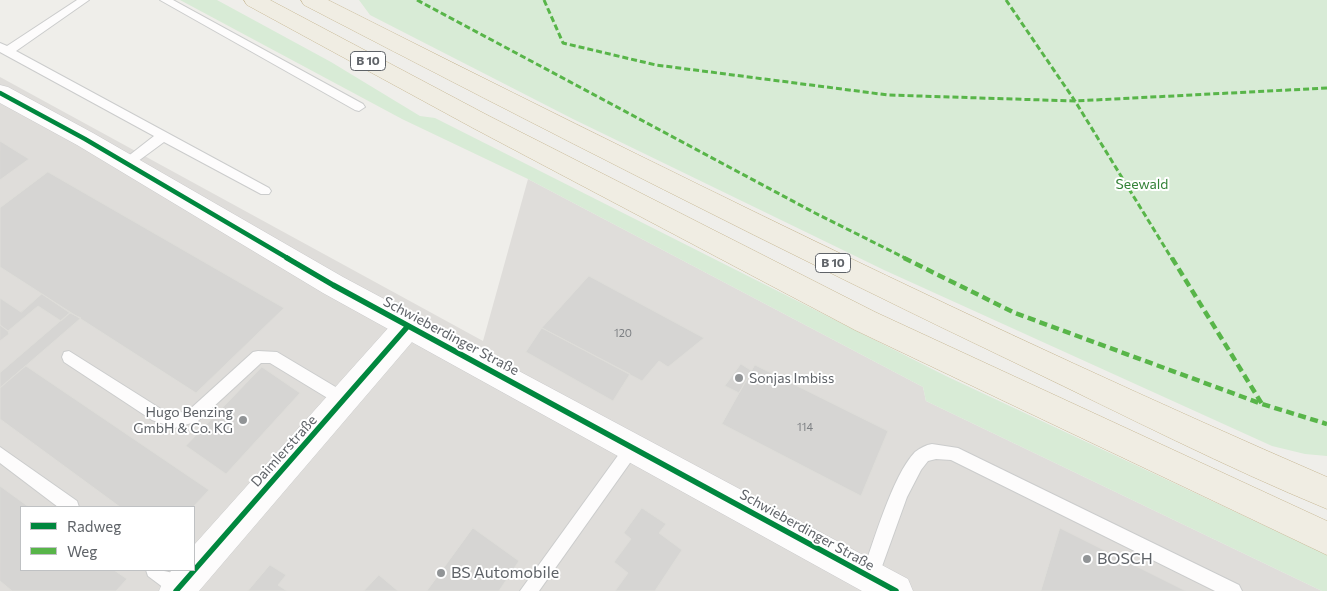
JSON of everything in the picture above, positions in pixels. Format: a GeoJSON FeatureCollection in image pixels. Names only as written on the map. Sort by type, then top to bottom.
{"type":"FeatureCollection","features":[{"type":"Feature","properties":{"kind":"highway","name":"B 10"},"geometry":{"type":"LineString","coordinates":[[254,0],[507,135],[865,321],[1327,538]]}},
{"type":"Feature","properties":{"kind":"highway","name":"B 10"},"geometry":{"type":"LineString","coordinates":[[311,0],[666,181],[883,287],[1232,451],[1327,493]]}},
{"type":"Feature","properties":{"kind":"street","name":"Schwieberdinger Straße"},"geometry":{"type":"LineString","coordinates":[[0,92],[333,285],[896,591]]}},
{"type":"Feature","properties":{"kind":"street","name":"Daimlerstraße"},"geometry":{"type":"LineString","coordinates":[[195,556],[344,400],[408,326]]}},
{"type":"Feature","properties":{"kind":"street","name":"Daimlerstraße"},"geometry":{"type":"LineString","coordinates":[[169,583],[180,571]]}},
{"type":"Feature","properties":{"kind":"lane"},"geometry":{"type":"LineString","coordinates":[[84,0],[5,53],[265,191]]}},
{"type":"Feature","properties":{"kind":"lane"},"geometry":{"type":"LineString","coordinates":[[164,0],[359,107]]}},
{"type":"Feature","properties":{"kind":"lane"},"geometry":{"type":"LineString","coordinates":[[126,164],[163,136]]}},
{"type":"Feature","properties":{"kind":"lane"},"geometry":{"type":"LineString","coordinates":[[69,357],[157,415],[175,420],[193,416],[258,357],[272,357],[344,400]]}},
{"type":"Feature","properties":{"kind":"lane"},"geometry":{"type":"LineString","coordinates":[[529,591],[632,448]]}},
{"type":"Feature","properties":{"kind":"lane"},"geometry":{"type":"LineString","coordinates":[[870,577],[912,469],[922,455],[934,451],[952,453],[1233,591]]}},
{"type":"Feature","properties":{"kind":"lane"},"geometry":{"type":"LineString","coordinates":[[0,454],[70,506]]}},
{"type":"Feature","properties":{"kind":"shaded area"},"geometry":{"type":"Polygon","coordinates":[[[0,77],[483,341],[528,179],[923,387],[926,401],[1322,591],[0,591],[0,77]]]}},
{"type":"Feature","properties":{"kind":"green space"},"geometry":{"type":"Polygon","coordinates":[[[180,0],[217,0],[331,62],[420,116],[435,118],[946,376],[1327,555],[1327,591],[1322,591],[926,401],[923,387],[528,179],[402,119],[180,0]]]}},
{"type":"Feature","properties":{"kind":"green space","name":"Seewald"},"geometry":{"type":"Polygon","coordinates":[[[359,0],[1327,0],[1327,456],[1305,454],[1272,446],[884,270],[573,119],[370,15],[359,0]]]}},
{"type":"Feature","properties":{"kind":"building"},"geometry":{"type":"Polygon","coordinates":[[[0,141],[29,159],[0,180],[0,141]]]}},
{"type":"Feature","properties":{"kind":"building"},"geometry":{"type":"Polygon","coordinates":[[[48,172],[284,308],[196,393],[0,267],[0,208],[48,172]]]}},
{"type":"Feature","properties":{"kind":"building"},"geometry":{"type":"Polygon","coordinates":[[[589,276],[704,338],[668,367],[659,361],[642,381],[542,328],[589,276]]]}},
{"type":"Feature","properties":{"kind":"building"},"geometry":{"type":"Polygon","coordinates":[[[42,294],[70,313],[61,321],[38,306],[8,331],[0,325],[0,298],[21,312],[42,294]]]}},
{"type":"Feature","properties":{"kind":"building"},"geometry":{"type":"Polygon","coordinates":[[[70,313],[81,318],[0,388],[0,373],[70,313]]]}},
{"type":"Feature","properties":{"kind":"building"},"geometry":{"type":"Polygon","coordinates":[[[0,325],[9,334],[0,341],[0,325]]]}},
{"type":"Feature","properties":{"kind":"building"},"geometry":{"type":"Polygon","coordinates":[[[542,328],[630,374],[613,401],[526,352],[542,328]]]}},
{"type":"Feature","properties":{"kind":"building","name":"Sonjas Imbiss"},"geometry":{"type":"Polygon","coordinates":[[[741,364],[752,371],[739,393],[725,386],[741,364]]]}},
{"type":"Feature","properties":{"kind":"building"},"geometry":{"type":"Polygon","coordinates":[[[755,365],[888,431],[861,496],[722,424],[755,365]]]}},
{"type":"Feature","properties":{"kind":"building"},"geometry":{"type":"Polygon","coordinates":[[[26,366],[209,490],[194,506],[119,506],[0,419],[0,388],[26,366]]]}},
{"type":"Feature","properties":{"kind":"building","name":"Hugo Benzing GmbH & Co. KG"},"geometry":{"type":"Polygon","coordinates":[[[262,367],[300,393],[226,474],[186,446],[262,367]]]}},
{"type":"Feature","properties":{"kind":"building"},"geometry":{"type":"Polygon","coordinates":[[[0,486],[28,506],[20,506],[20,571],[115,571],[127,579],[116,591],[12,591],[0,581],[0,486]]]}},
{"type":"Feature","properties":{"kind":"building"},"geometry":{"type":"Polygon","coordinates":[[[642,508],[666,524],[659,533],[682,550],[655,591],[615,591],[628,573],[614,562],[631,539],[624,533],[642,508]]]}},
{"type":"Feature","properties":{"kind":"building"},"geometry":{"type":"Polygon","coordinates":[[[473,528],[519,561],[499,591],[427,591],[473,528]]]}},
{"type":"Feature","properties":{"kind":"building","name":"BOSCH"},"geometry":{"type":"Polygon","coordinates":[[[1060,528],[1186,591],[1041,591],[1060,528]]]}},
{"type":"Feature","properties":{"kind":"building"},"geometry":{"type":"Polygon","coordinates":[[[270,565],[286,575],[278,585],[287,591],[248,591],[270,565]]]}},
{"type":"Feature","properties":{"kind":"building"},"geometry":{"type":"Polygon","coordinates":[[[379,575],[398,591],[364,591],[379,575]]]}},
{"type":"Feature","properties":{"kind":"marked path"},"geometry":{"type":"LineString","coordinates":[[417,0],[815,213],[1015,313],[1262,404],[1327,424]]}},
{"type":"Feature","properties":{"kind":"marked path"},"geometry":{"type":"LineString","coordinates":[[544,0],[563,43],[656,65],[888,95],[1075,101],[1327,88]]}},
{"type":"Feature","properties":{"kind":"marked path"},"geometry":{"type":"LineString","coordinates":[[1006,0],[1075,101],[1262,404]]}},
{"type":"Feature","properties":{"kind":"cycle path"},"geometry":{"type":"LineString","coordinates":[[0,93],[85,139],[333,285],[896,591]]}},
{"type":"Feature","properties":{"kind":"cycle path"},"geometry":{"type":"LineString","coordinates":[[195,569],[408,326]]}},
{"type":"Feature","properties":{"kind":"cycle path"},"geometry":{"type":"LineString","coordinates":[[176,591],[194,571]]}},
{"type":"Feature","properties":{"kind":"place","name":"Sonjas Imbiss"},"geometry":{"type":"Point","coordinates":[739,378]}},
{"type":"Feature","properties":{"kind":"place","name":"Hugo Benzing GmbH & Co. KG"},"geometry":{"type":"Point","coordinates":[243,420]}},
{"type":"Feature","properties":{"kind":"place","name":"BOSCH"},"geometry":{"type":"Point","coordinates":[1087,559]}},
{"type":"Feature","properties":{"kind":"place","name":"BS Automobile"},"geometry":{"type":"Point","coordinates":[441,573]}}]}
